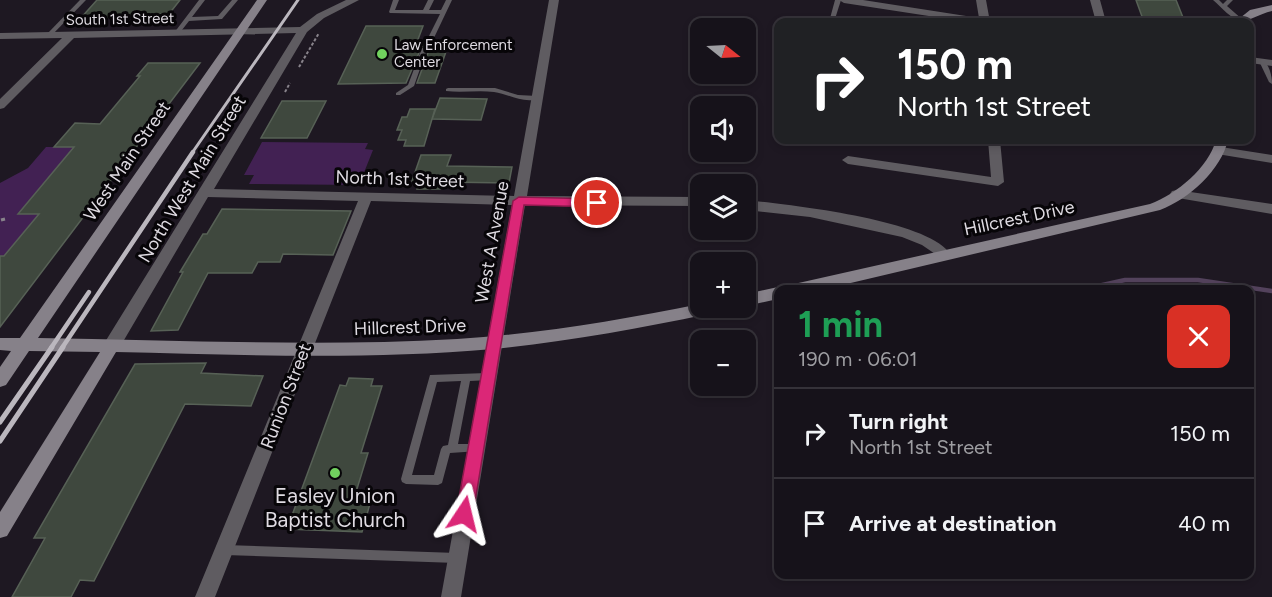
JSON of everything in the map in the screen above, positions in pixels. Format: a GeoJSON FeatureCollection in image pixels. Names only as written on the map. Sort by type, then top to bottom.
{"type":"FeatureCollection","features":[{"type":"Feature","properties":{"kind":"street","name":"West Main Street"},"geometry":{"type":"LineString","coordinates":[[0,380],[262,0]]}},
{"type":"Feature","properties":{"kind":"street"},"geometry":{"type":"LineString","coordinates":[[303,30],[311,21],[326,12],[354,0]]}},
{"type":"Feature","properties":{"kind":"street","name":"West A Avenue"},"geometry":{"type":"LineString","coordinates":[[451,597],[493,342],[554,0]]}},
{"type":"Feature","properties":{"kind":"street"},"geometry":{"type":"LineString","coordinates":[[844,0],[956,18]]}},
{"type":"Feature","properties":{"kind":"street"},"geometry":{"type":"LineString","coordinates":[[981,0],[981,18]]}},
{"type":"Feature","properties":{"kind":"street"},"geometry":{"type":"LineString","coordinates":[[1095,0],[1100,18]]}},
{"type":"Feature","properties":{"kind":"street"},"geometry":{"type":"LineString","coordinates":[[1246,18],[1254,12],[1272,8]]}},
{"type":"Feature","properties":{"kind":"street","name":"South 1st Street"},"geometry":{"type":"LineString","coordinates":[[0,36],[303,30]]}},
{"type":"Feature","properties":{"kind":"street","name":"North West Main Street"},"geometry":{"type":"LineString","coordinates":[[111,347],[303,30]]}},
{"type":"Feature","properties":{"kind":"street"},"geometry":{"type":"LineString","coordinates":[[0,106],[71,35]]}},
{"type":"Feature","properties":{"kind":"street"},"geometry":{"type":"LineString","coordinates":[[848,160],[998,182],[994,144]]}},
{"type":"Feature","properties":{"kind":"street"},"geometry":{"type":"LineString","coordinates":[[1222,145],[1272,159]]}},
{"type":"Feature","properties":{"kind":"street","name":"Hillcrest Drive"},"geometry":{"type":"LineString","coordinates":[[815,285],[1131,214],[1162,204],[1210,165],[1222,145]]}},
{"type":"Feature","properties":{"kind":"street","name":"North 1st Street"},"geometry":{"type":"LineString","coordinates":[[206,193],[519,201],[690,202]]}},
{"type":"Feature","properties":{"kind":"street"},"geometry":{"type":"LineString","coordinates":[[1177,194],[1272,209]]}},
{"type":"Feature","properties":{"kind":"street","name":"Runion Street"},"geometry":{"type":"LineString","coordinates":[[205,597],[367,196]]}},
{"type":"Feature","properties":{"kind":"street"},"geometry":{"type":"LineString","coordinates":[[756,205],[810,212],[904,233],[927,241],[944,255]]}},
{"type":"Feature","properties":{"kind":"street"},"geometry":{"type":"LineString","coordinates":[[756,298],[774,294]]}},
{"type":"Feature","properties":{"kind":"street","name":"Hillcrest Drive"},"geometry":{"type":"LineString","coordinates":[[0,344],[304,349],[423,347],[598,330],[690,312]]}},
{"type":"Feature","properties":{"kind":"street"},"geometry":{"type":"LineString","coordinates":[[0,529],[111,347]]}},
{"type":"Feature","properties":{"kind":"lane"},"geometry":{"type":"LineString","coordinates":[[49,35],[83,0]]}},
{"type":"Feature","properties":{"kind":"lane"},"geometry":{"type":"LineString","coordinates":[[176,34],[202,0]]}},
{"type":"Feature","properties":{"kind":"lane"},"geometry":{"type":"LineString","coordinates":[[187,19],[220,18],[235,0]]}},
{"type":"Feature","properties":{"kind":"lane"},"geometry":{"type":"LineString","coordinates":[[396,0],[391,9],[392,12],[444,12]]}},
{"type":"Feature","properties":{"kind":"lane"},"geometry":{"type":"LineString","coordinates":[[425,12],[430,0]]}},
{"type":"Feature","properties":{"kind":"lane"},"geometry":{"type":"LineString","coordinates":[[429,42],[449,0]]}},
{"type":"Feature","properties":{"kind":"lane"},"geometry":{"type":"LineString","coordinates":[[832,18],[838,0]]}},
{"type":"Feature","properties":{"kind":"lane"},"geometry":{"type":"LineString","coordinates":[[1216,0],[1236,18]]}},
{"type":"Feature","properties":{"kind":"lane"},"geometry":{"type":"LineString","coordinates":[[1223,7],[1230,0]]}},
{"type":"Feature","properties":{"kind":"lane"},"geometry":{"type":"LineString","coordinates":[[398,94],[411,86],[424,49]]}},
{"type":"Feature","properties":{"kind":"lane"},"geometry":{"type":"LineString","coordinates":[[1267,62],[1272,82]]}},
{"type":"Feature","properties":{"kind":"lane"},"geometry":{"type":"LineString","coordinates":[[448,90],[495,90],[517,97],[537,98]]}},
{"type":"Feature","properties":{"kind":"lane"},"geometry":{"type":"LineString","coordinates":[[476,448],[446,448],[438,480],[406,479],[433,378],[487,377]]}},
{"type":"Feature","properties":{"kind":"lane"},"geometry":{"type":"LineString","coordinates":[[452,448],[466,378]]}},
{"type":"Feature","properties":{"kind":"lane"},"geometry":{"type":"LineString","coordinates":[[225,550],[457,558]]}},
{"type":"Feature","properties":{"kind":"path"},"geometry":{"type":"LineString","coordinates":[[299,67],[319,33]]}},
{"type":"Feature","properties":{"kind":"path"},"geometry":{"type":"LineString","coordinates":[[285,92],[290,83]]}},
{"type":"Feature","properties":{"kind":"shaded area"},"geometry":{"type":"Polygon","coordinates":[[[262,142],[368,143],[365,149],[373,150],[359,185],[249,184],[254,175],[244,175],[262,142]]]}},
{"type":"Feature","properties":{"kind":"shaded area"},"geometry":{"type":"Polygon","coordinates":[[[46,147],[73,147],[67,156],[128,157],[119,170],[56,169],[26,204],[29,214],[39,214],[4,256],[0,256],[0,183],[28,168],[46,147]]]}},
{"type":"Feature","properties":{"kind":"building"},"geometry":{"type":"Polygon","coordinates":[[[97,0],[180,0],[169,14],[158,14],[154,19],[134,19],[136,17],[80,19],[97,0]]]}},
{"type":"Feature","properties":{"kind":"building"},"geometry":{"type":"Polygon","coordinates":[[[1136,0],[1176,0],[1183,18],[1143,18],[1136,0]]]}},
{"type":"Feature","properties":{"kind":"building","name":"Law Enforcement Center"},"geometry":{"type":"Polygon","coordinates":[[[366,26],[423,26],[417,42],[424,42],[428,46],[448,46],[435,83],[417,83],[429,50],[422,46],[406,83],[338,84],[366,26]]]}},
{"type":"Feature","properties":{"kind":"building"},"geometry":{"type":"Polygon","coordinates":[[[148,63],[200,63],[0,327],[0,256],[4,256],[39,214],[18,214],[74,147],[54,147],[75,123],[100,124],[148,63]]]}},
{"type":"Feature","properties":{"kind":"building"},"geometry":{"type":"Polygon","coordinates":[[[440,98],[487,99],[481,120],[432,119],[440,98]]]}},
{"type":"Feature","properties":{"kind":"building"},"geometry":{"type":"Polygon","coordinates":[[[282,101],[326,101],[307,138],[261,138],[282,101]]]}},
{"type":"Feature","properties":{"kind":"building"},"geometry":{"type":"Polygon","coordinates":[[[410,109],[435,109],[424,146],[404,146],[406,140],[398,140],[402,130],[397,130],[402,117],[407,117],[410,109]]]}},
{"type":"Feature","properties":{"kind":"building"},"geometry":{"type":"Polygon","coordinates":[[[421,155],[451,155],[447,166],[512,167],[509,183],[443,182],[440,189],[417,189],[419,181],[412,181],[421,155]]]}},
{"type":"Feature","properties":{"kind":"building"},"geometry":{"type":"Polygon","coordinates":[[[222,209],[351,211],[333,255],[283,254],[280,262],[258,262],[252,273],[208,273],[178,330],[151,331],[183,272],[180,272],[203,234],[207,234],[222,209]]]}},
{"type":"Feature","properties":{"kind":"building"},"geometry":{"type":"Polygon","coordinates":[[[206,363],[201,373],[263,376],[251,406],[185,404],[94,581],[80,580],[71,597],[12,597],[45,538],[34,538],[135,364],[206,363]]]}},
{"type":"Feature","properties":{"kind":"building","name":"Easley Union Baptist Church"},"geometry":{"type":"Polygon","coordinates":[[[349,378],[373,379],[371,386],[382,386],[361,453],[368,453],[356,492],[373,493],[362,532],[287,529],[340,385],[346,386],[349,378]]]}},
{"type":"Feature","properties":{"kind":"waterway"},"geometry":{"type":"LineString","coordinates":[[1102,285],[1125,280],[1198,280],[1232,285]]}},
{"type":"Feature","properties":{"kind":"waterway"},"geometry":{"type":"LineString","coordinates":[[1254,288],[1272,291]]}},
{"type":"Feature","properties":{"kind":"railway"},"geometry":{"type":"LineString","coordinates":[[192,153],[298,0]]}},
{"type":"Feature","properties":{"kind":"railway"},"geometry":{"type":"LineString","coordinates":[[62,348],[193,152]]}},
{"type":"Feature","properties":{"kind":"railway"},"geometry":{"type":"LineString","coordinates":[[51,348],[89,292]]}},
{"type":"Feature","properties":{"kind":"railway"},"geometry":{"type":"LineString","coordinates":[[0,422],[52,347]]}},
{"type":"Feature","properties":{"kind":"railway"},"geometry":{"type":"LineString","coordinates":[[0,441],[63,347]]}},
{"type":"Feature","properties":{"kind":"place","name":"Law Enforcement Center"},"geometry":{"type":"Point","coordinates":[382,54]}},
{"type":"Feature","properties":{"kind":"place","name":"Easley Union Baptist Church"},"geometry":{"type":"Point","coordinates":[335,473]}},
{"type":"Feature","properties":{"kind":"route"},"geometry":{"type":"LineString","coordinates":[[464,514],[519,201],[597,203]]}}]}
